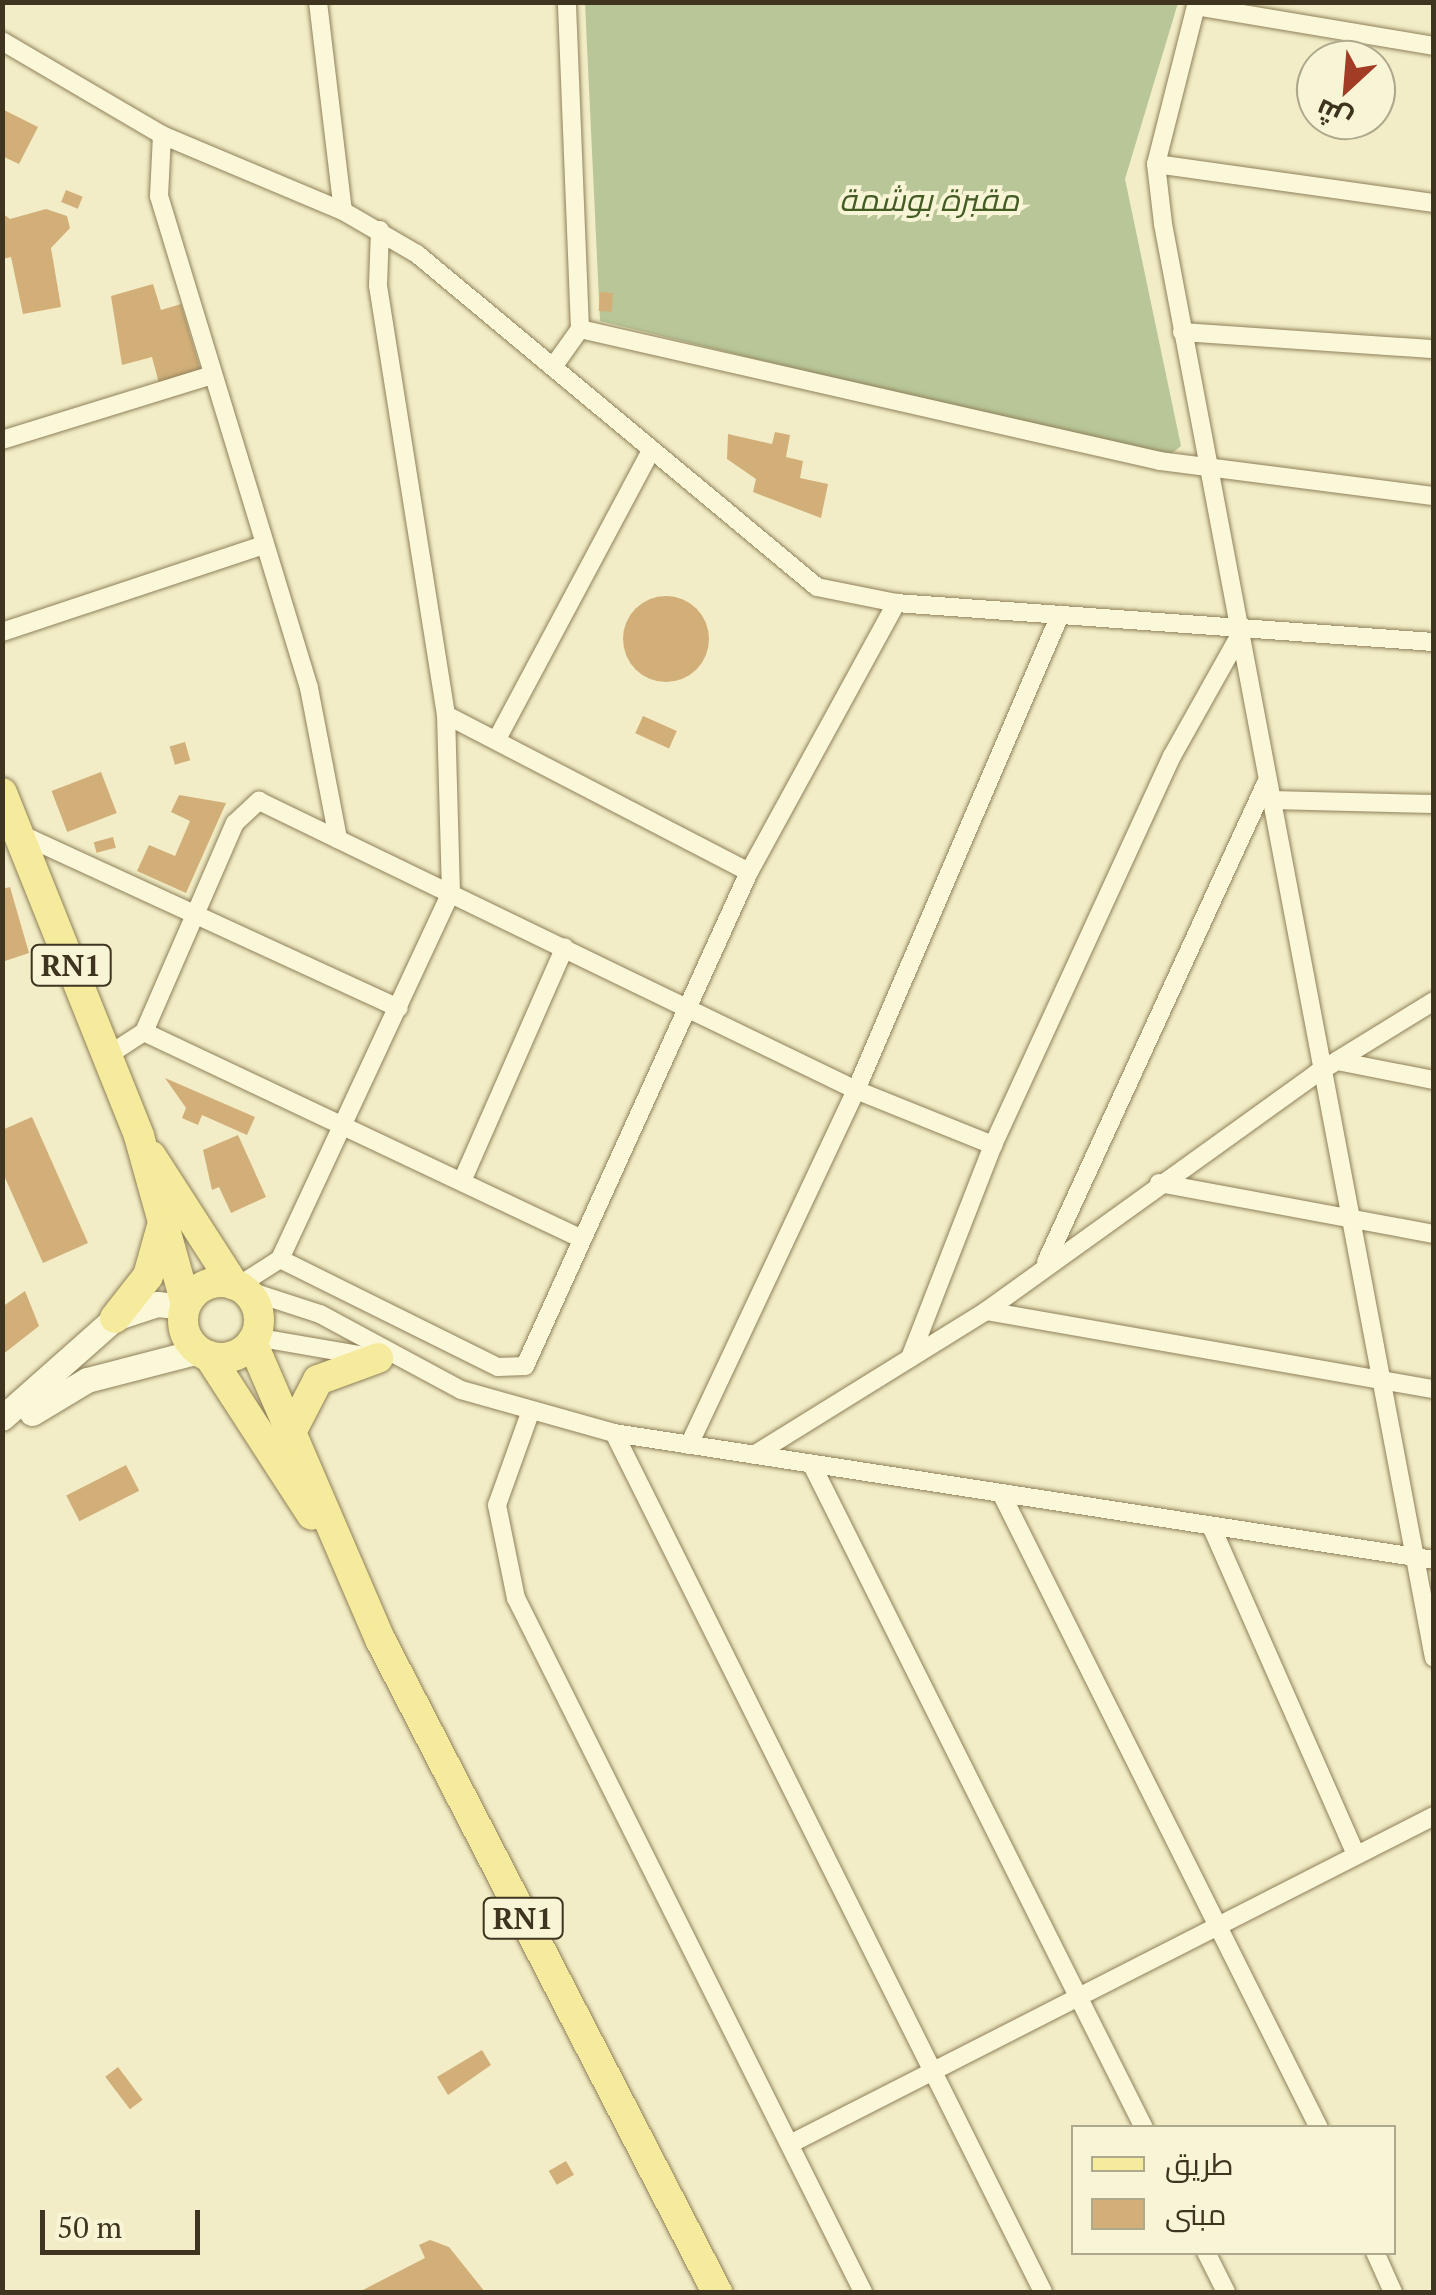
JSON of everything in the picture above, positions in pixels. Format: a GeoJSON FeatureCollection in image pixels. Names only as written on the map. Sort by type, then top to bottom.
{"type":"FeatureCollection","features":[{"type":"Feature","properties":{"kind":"main road","name":"RN1"},"geometry":{"type":"LineString","coordinates":[[2,793],[139,1136],[186,1306],[186,1336],[204,1354],[333,1541]]}},
{"type":"Feature","properties":{"kind":"main road","name":"RN1"},"geometry":{"type":"LineString","coordinates":[[139,1136],[258,1315],[254,1339],[333,1541],[717,2292]]}},
{"type":"Feature","properties":{"kind":"main road"},"geometry":{"type":"LineString","coordinates":[[115,1318],[148,1276],[162,1223]]}},
{"type":"Feature","properties":{"kind":"main road"},"geometry":{"type":"LineString","coordinates":[[186,1306],[212,1283],[237,1286]]}},
{"type":"Feature","properties":{"kind":"main road"},"geometry":{"type":"LineString","coordinates":[[204,1354],[233,1356],[254,1339]]}},
{"type":"Feature","properties":{"kind":"main road"},"geometry":{"type":"LineString","coordinates":[[289,1436],[318,1380],[378,1358]]}},
{"type":"Feature","properties":{"kind":"street"},"geometry":{"type":"LineString","coordinates":[[318,2],[343,211]]}},
{"type":"Feature","properties":{"kind":"street"},"geometry":{"type":"LineString","coordinates":[[553,367],[580,329],[567,2]]}},
{"type":"Feature","properties":{"kind":"street"},"geometry":{"type":"LineString","coordinates":[[1434,46],[1197,4],[1156,164],[1206,468],[1317,1073],[1382,1380],[1434,1658]]}},
{"type":"Feature","properties":{"kind":"street"},"geometry":{"type":"LineString","coordinates":[[2,42],[162,135],[380,230],[553,367],[650,454],[817,586],[896,602],[1236,634],[1434,642]]}},
{"type":"Feature","properties":{"kind":"street"},"geometry":{"type":"LineString","coordinates":[[162,135],[159,196],[328,762],[338,840]]}},
{"type":"Feature","properties":{"kind":"street"},"geometry":{"type":"LineString","coordinates":[[1156,164],[1434,203]]}},
{"type":"Feature","properties":{"kind":"street"},"geometry":{"type":"LineString","coordinates":[[237,1286],[280,1259],[452,893],[446,715],[378,285],[380,230]]}},
{"type":"Feature","properties":{"kind":"street"},"geometry":{"type":"LineString","coordinates":[[580,329],[1206,468],[1434,496]]}},
{"type":"Feature","properties":{"kind":"street"},"geometry":{"type":"LineString","coordinates":[[1182,332],[1434,349]]}},
{"type":"Feature","properties":{"kind":"street"},"geometry":{"type":"LineString","coordinates":[[2,440],[212,375]]}},
{"type":"Feature","properties":{"kind":"street"},"geometry":{"type":"LineString","coordinates":[[497,739],[650,454]]}},
{"type":"Feature","properties":{"kind":"street"},"geometry":{"type":"LineString","coordinates":[[2,632],[263,544]]}},
{"type":"Feature","properties":{"kind":"street"},"geometry":{"type":"LineString","coordinates":[[280,1259],[514,1369],[529,1360],[684,1006],[749,872],[896,602]]}},
{"type":"Feature","properties":{"kind":"street"},"geometry":{"type":"LineString","coordinates":[[689,1444],[856,1090],[1060,615]]}},
{"type":"Feature","properties":{"kind":"street"},"geometry":{"type":"LineString","coordinates":[[910,1359],[993,1146],[1172,756],[1236,634]]}},
{"type":"Feature","properties":{"kind":"street"},"geometry":{"type":"LineString","coordinates":[[446,715],[749,872]]}},
{"type":"Feature","properties":{"kind":"street"},"geometry":{"type":"LineString","coordinates":[[1268,792],[1434,804]]}},
{"type":"Feature","properties":{"kind":"street"},"geometry":{"type":"LineString","coordinates":[[1046,1263],[1268,792]]}},
{"type":"Feature","properties":{"kind":"street"},"geometry":{"type":"LineString","coordinates":[[107,1056],[144,1032],[252,802],[452,893],[856,1090],[993,1146]]}},
{"type":"Feature","properties":{"kind":"street"},"geometry":{"type":"LineString","coordinates":[[18,832],[399,1008]]}},
{"type":"Feature","properties":{"kind":"street"},"geometry":{"type":"LineString","coordinates":[[463,1178],[566,948]]}},
{"type":"Feature","properties":{"kind":"street"},"geometry":{"type":"LineString","coordinates":[[754,1455],[986,1311],[1046,1263],[1317,1073],[1434,1001]]}},
{"type":"Feature","properties":{"kind":"street"},"geometry":{"type":"LineString","coordinates":[[144,1032],[463,1178],[580,1238]]}},
{"type":"Feature","properties":{"kind":"street"},"geometry":{"type":"LineString","coordinates":[[1338,1061],[1434,1080]]}},
{"type":"Feature","properties":{"kind":"street"},"geometry":{"type":"LineString","coordinates":[[1159,1184],[1434,1234]]}},
{"type":"Feature","properties":{"kind":"street"},"geometry":{"type":"LineString","coordinates":[[237,1286],[320,1314],[430,1374]]}},
{"type":"Feature","properties":{"kind":"street"},"geometry":{"type":"LineString","coordinates":[[2,1418],[115,1318],[156,1304],[186,1306]]}},
{"type":"Feature","properties":{"kind":"street"},"geometry":{"type":"LineString","coordinates":[[986,1311],[1434,1389]]}},
{"type":"Feature","properties":{"kind":"street"},"geometry":{"type":"LineString","coordinates":[[254,1339],[378,1358],[530,1413],[614,1433],[1434,1560]]}},
{"type":"Feature","properties":{"kind":"street"},"geometry":{"type":"LineString","coordinates":[[2,1432],[87,1380],[204,1354]]}},
{"type":"Feature","properties":{"kind":"street"},"geometry":{"type":"LineString","coordinates":[[530,1413],[498,1505],[516,1598],[863,2292]]}},
{"type":"Feature","properties":{"kind":"street"},"geometry":{"type":"LineString","coordinates":[[614,1433],[1044,2292]]}},
{"type":"Feature","properties":{"kind":"street"},"geometry":{"type":"LineString","coordinates":[[812,1464],[1142,2125]]}},
{"type":"Feature","properties":{"kind":"street"},"geometry":{"type":"LineString","coordinates":[[1002,1495],[1318,2125]]}},
{"type":"Feature","properties":{"kind":"street"},"geometry":{"type":"LineString","coordinates":[[1212,1528],[1354,1850]]}},
{"type":"Feature","properties":{"kind":"street"},"geometry":{"type":"LineString","coordinates":[[790,2144],[1216,1920],[1354,1850],[1434,1816]]}},
{"type":"Feature","properties":{"kind":"street"},"geometry":{"type":"LineString","coordinates":[[1208,2255],[1226,2292]]}},
{"type":"Feature","properties":{"kind":"street"},"geometry":{"type":"LineString","coordinates":[[1376,2255],[1393,2292]]}},
{"type":"Feature","properties":{"kind":"green space","name":"مقبرة بوشمة"},"geometry":{"type":"Polygon","coordinates":[[[585,3],[1178,3],[1125,179],[1181,446],[1165,459],[600,321],[585,3]]]}},
{"type":"Feature","properties":{"kind":"building"},"geometry":{"type":"Polygon","coordinates":[[[2,109],[38,127],[19,164],[2,156],[2,109]]]}},
{"type":"Feature","properties":{"kind":"building"},"geometry":{"type":"Polygon","coordinates":[[[66,190],[83,197],[78,209],[61,202],[66,190]]]}},
{"type":"Feature","properties":{"kind":"building"},"geometry":{"type":"Polygon","coordinates":[[[46,209],[67,216],[70,228],[51,248],[61,307],[23,314],[11,257],[2,259],[2,213],[10,219],[46,209]]]}},
{"type":"Feature","properties":{"kind":"building"},"geometry":{"type":"Polygon","coordinates":[[[153,284],[161,310],[181,304],[202,375],[160,387],[152,357],[122,365],[111,296],[153,284]]]}},
{"type":"Feature","properties":{"kind":"building"},"geometry":{"type":"Polygon","coordinates":[[[600,292],[613,293],[612,312],[599,311],[600,292]]]}},
{"type":"Feature","properties":{"kind":"building"},"geometry":{"type":"Polygon","coordinates":[[[775,432],[790,435],[786,457],[803,461],[800,478],[828,484],[821,518],[753,492],[756,479],[727,459],[728,434],[772,444],[775,432]]]}},
{"type":"Feature","properties":{"kind":"building"},"geometry":{"type":"Polygon","coordinates":[[[666,596],[690,603],[702,615],[709,639],[702,663],[690,675],[666,682],[642,675],[630,663],[623,639],[630,615],[642,603],[666,596]]]}},
{"type":"Feature","properties":{"kind":"building"},"geometry":{"type":"Polygon","coordinates":[[[643,716],[677,731],[669,748],[635,733],[643,716]]]}},
{"type":"Feature","properties":{"kind":"building"},"geometry":{"type":"Polygon","coordinates":[[[185,742],[190,760],[175,765],[170,746],[185,742]]]}},
{"type":"Feature","properties":{"kind":"building"},"geometry":{"type":"Polygon","coordinates":[[[101,772],[117,813],[67,832],[52,791],[101,772]]]}},
{"type":"Feature","properties":{"kind":"building"},"geometry":{"type":"Polygon","coordinates":[[[179,795],[226,803],[186,893],[137,871],[149,845],[175,856],[190,821],[171,812],[179,795]]]}},
{"type":"Feature","properties":{"kind":"building"},"geometry":{"type":"Polygon","coordinates":[[[113,837],[116,848],[97,853],[94,842],[113,837]]]}},
{"type":"Feature","properties":{"kind":"building"},"geometry":{"type":"Polygon","coordinates":[[[10,887],[29,953],[2,962],[2,889],[10,887]]]}},
{"type":"Feature","properties":{"kind":"building"},"geometry":{"type":"Polygon","coordinates":[[[165,1078],[255,1117],[247,1135],[202,1115],[198,1125],[182,1118],[186,1108],[165,1078]]]}},
{"type":"Feature","properties":{"kind":"building"},"geometry":{"type":"Polygon","coordinates":[[[32,1117],[88,1243],[43,1263],[2,1171],[2,1130],[32,1117]]]}},
{"type":"Feature","properties":{"kind":"building"},"geometry":{"type":"Polygon","coordinates":[[[238,1135],[266,1197],[231,1213],[219,1187],[212,1190],[203,1150],[238,1135]]]}},
{"type":"Feature","properties":{"kind":"building"},"geometry":{"type":"Polygon","coordinates":[[[25,1291],[39,1326],[2,1355],[2,1307],[25,1291]]]}},
{"type":"Feature","properties":{"kind":"building"},"geometry":{"type":"Polygon","coordinates":[[[126,1465],[139,1491],[79,1521],[66,1495],[126,1465]]]}},
{"type":"Feature","properties":{"kind":"building"},"geometry":{"type":"Polygon","coordinates":[[[482,2050],[491,2065],[448,2095],[437,2077],[482,2050]]]}},
{"type":"Feature","properties":{"kind":"building"},"geometry":{"type":"Polygon","coordinates":[[[118,2067],[143,2100],[130,2109],[105,2077],[118,2067]]]}},
{"type":"Feature","properties":{"kind":"building"},"geometry":{"type":"Polygon","coordinates":[[[566,2161],[574,2175],[557,2185],[549,2171],[566,2161]]]}},
{"type":"Feature","properties":{"kind":"building"},"geometry":{"type":"Polygon","coordinates":[[[430,2240],[449,2247],[485,2292],[359,2292],[425,2258],[419,2245],[430,2240]]]}}]}
